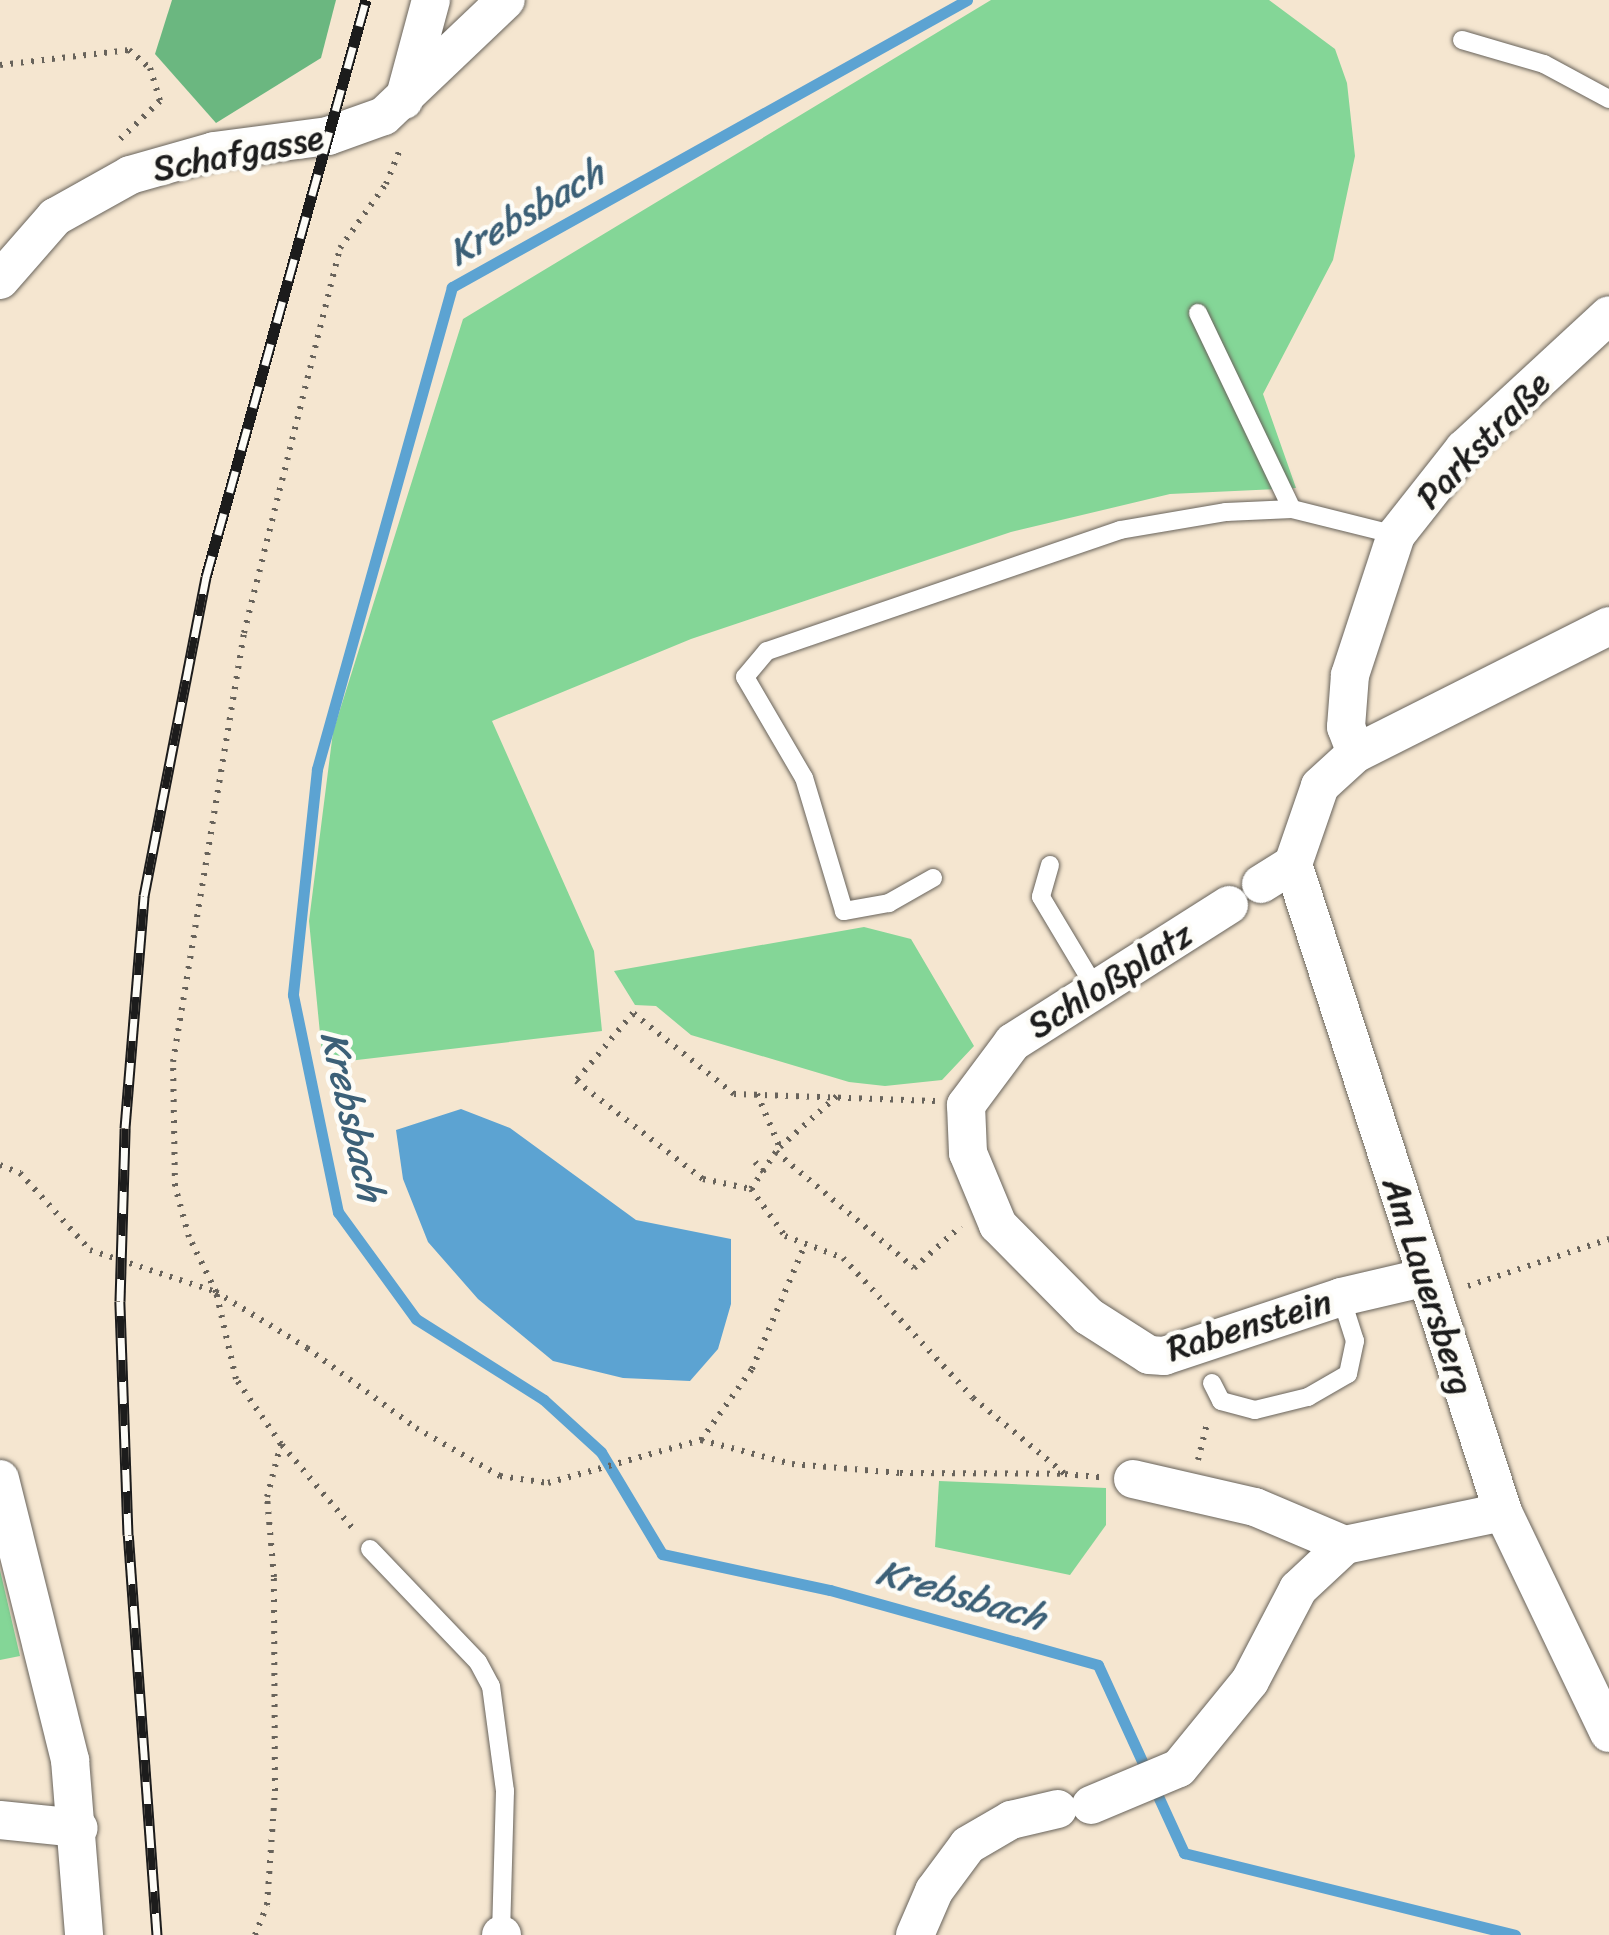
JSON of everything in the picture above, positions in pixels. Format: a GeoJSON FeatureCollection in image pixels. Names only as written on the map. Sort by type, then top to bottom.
{"type":"FeatureCollection","features":[{"type":"Feature","properties":{"kind":"street"},"geometry":{"type":"LineString","coordinates":[[403,102],[431,0]]}},
{"type":"Feature","properties":{"kind":"street"},"geometry":{"type":"LineString","coordinates":[[403,102],[506,0]]}},
{"type":"Feature","properties":{"kind":"street","name":"Schafgasse"},"geometry":{"type":"LineString","coordinates":[[0,280],[55,217],[120,180],[214,151],[328,136],[403,102]]}},
{"type":"Feature","properties":{"kind":"street","name":"Parkstraße"},"geometry":{"type":"LineString","coordinates":[[1356,753],[1346,727],[1350,676],[1396,534],[1464,449],[1609,315]]}},
{"type":"Feature","properties":{"kind":"street"},"geometry":{"type":"LineString","coordinates":[[1261,884],[1293,864],[1302,826],[1320,786],[1356,753],[1609,626]]}},
{"type":"Feature","properties":{"kind":"street","name":"Am Lauersberg"},"geometry":{"type":"LineString","coordinates":[[1293,864],[1503,1512],[1609,1733]]}},
{"type":"Feature","properties":{"kind":"street","name":"Schloßplatz"},"geometry":{"type":"LineString","coordinates":[[966,1105],[1013,1042],[1229,905]]}},
{"type":"Feature","properties":{"kind":"street"},"geometry":{"type":"LineString","coordinates":[[966,1105],[968,1154],[998,1225]]}},
{"type":"Feature","properties":{"kind":"street","name":"Rabenstein"},"geometry":{"type":"LineString","coordinates":[[998,1225],[1088,1316],[1149,1354],[1182,1353],[1340,1297],[1427,1277]]}},
{"type":"Feature","properties":{"kind":"street"},"geometry":{"type":"LineString","coordinates":[[0,1479],[66,1737],[79,1828],[84,1935]]}},
{"type":"Feature","properties":{"kind":"street"},"geometry":{"type":"LineString","coordinates":[[1132,1480],[1254,1507],[1345,1544]]}},
{"type":"Feature","properties":{"kind":"street"},"geometry":{"type":"LineString","coordinates":[[915,1935],[934,1891],[968,1845],[1011,1820],[1092,1802],[1179,1768],[1250,1681],[1298,1589],[1345,1544],[1503,1512]]}},
{"type":"Feature","properties":{"kind":"street"},"geometry":{"type":"LineString","coordinates":[[0,1820],[79,1828]]}},
{"type":"Feature","properties":{"kind":"lane"},"geometry":{"type":"LineString","coordinates":[[1462,40],[1544,64],[1609,98]]}},
{"type":"Feature","properties":{"kind":"lane"},"geometry":{"type":"LineString","coordinates":[[1198,313],[1292,509]]}},
{"type":"Feature","properties":{"kind":"lane"},"geometry":{"type":"LineString","coordinates":[[933,878],[890,903],[844,911],[804,778],[745,677],[767,651],[1120,530],[1226,512],[1292,509],[1396,534]]}},
{"type":"Feature","properties":{"kind":"lane"},"geometry":{"type":"LineString","coordinates":[[1050,865],[1041,896],[1096,989]]}},
{"type":"Feature","properties":{"kind":"lane"},"geometry":{"type":"LineString","coordinates":[[1212,1383],[1221,1401],[1254,1410],[1308,1398],[1348,1374],[1355,1341],[1340,1297]]}},
{"type":"Feature","properties":{"kind":"lane"},"geometry":{"type":"LineString","coordinates":[[370,1549],[478,1662],[491,1686],[505,1791],[502,1935]]}},
{"type":"Feature","properties":{"kind":"path"},"geometry":{"type":"LineString","coordinates":[[0,65],[129,50],[150,68],[160,101]]}},
{"type":"Feature","properties":{"kind":"path"},"geometry":{"type":"LineString","coordinates":[[370,1549],[281,1444],[236,1379],[216,1292],[189,1237],[175,1186],[172,1062],[188,944],[244,633],[340,248],[386,184],[400,150],[403,102]]}},
{"type":"Feature","properties":{"kind":"path"},"geometry":{"type":"LineString","coordinates":[[966,1105],[734,1094],[633,1013],[576,1081],[703,1179],[752,1189],[785,1236],[804,1247],[843,1258],[973,1398],[1066,1474]]}},
{"type":"Feature","properties":{"kind":"path"},"geometry":{"type":"LineString","coordinates":[[757,1094],[786,1158]]}},
{"type":"Feature","properties":{"kind":"path"},"geometry":{"type":"LineString","coordinates":[[780,1147],[838,1096]]}},
{"type":"Feature","properties":{"kind":"path"},"geometry":{"type":"LineString","coordinates":[[752,1189],[776,1152],[914,1268],[957,1226],[998,1225]]}},
{"type":"Feature","properties":{"kind":"path"},"geometry":{"type":"LineString","coordinates":[[755,1162],[764,1172]]}},
{"type":"Feature","properties":{"kind":"path"},"geometry":{"type":"LineString","coordinates":[[0,1165],[20,1173],[90,1250],[216,1292],[307,1348],[416,1428],[500,1476],[548,1484],[661,1456],[701,1440],[752,1369],[804,1247]]}},
{"type":"Feature","properties":{"kind":"path"},"geometry":{"type":"LineString","coordinates":[[1466,1288],[1609,1239]]}},
{"type":"Feature","properties":{"kind":"path"},"geometry":{"type":"LineString","coordinates":[[701,1440],[792,1464],[900,1473],[1066,1474],[1132,1480]]}},
{"type":"Feature","properties":{"kind":"path"},"geometry":{"type":"LineString","coordinates":[[255,1935],[266,1906],[275,1791],[274,1577],[267,1497],[281,1444]]}},
{"type":"Feature","properties":{"kind":"green space"},"geometry":{"type":"Polygon","coordinates":[[[172,0],[336,0],[321,58],[216,123],[155,54],[172,0]]]}},
{"type":"Feature","properties":{"kind":"green space"},"geometry":{"type":"Polygon","coordinates":[[[991,0],[1269,0],[1335,49],[1347,83],[1355,156],[1333,260],[1263,394],[1296,488],[1170,494],[1011,532],[691,639],[492,721],[594,951],[602,1031],[323,1064],[309,921],[333,732],[463,319],[991,0]]]}},
{"type":"Feature","properties":{"kind":"green space"},"geometry":{"type":"Polygon","coordinates":[[[864,927],[911,939],[974,1046],[942,1080],[885,1086],[849,1082],[691,1035],[656,1006],[635,1005],[614,971],[864,927]]]}},
{"type":"Feature","properties":{"kind":"green space"},"geometry":{"type":"Polygon","coordinates":[[[939,1481],[1106,1488],[1106,1525],[1070,1575],[935,1547],[939,1481]]]}},
{"type":"Feature","properties":{"kind":"green space"},"geometry":{"type":"Polygon","coordinates":[[[0,1570],[20,1656],[0,1660],[0,1570]]]}},
{"type":"Feature","properties":{"kind":"water"},"geometry":{"type":"Polygon","coordinates":[[[461,1109],[510,1128],[636,1220],[731,1239],[731,1304],[718,1349],[690,1381],[623,1378],[553,1361],[478,1299],[428,1242],[403,1179],[396,1130],[461,1109]]]}},
{"type":"Feature","properties":{"kind":"waterway","name":"Krebsbach"},"geometry":{"type":"LineString","coordinates":[[967,0],[452,287],[317,769],[293,995],[338,1212],[416,1319],[544,1400],[601,1452],[662,1554],[830,1590],[1098,1665],[1184,1853],[1515,1935]]}},
{"type":"Feature","properties":{"kind":"railway"},"geometry":{"type":"LineString","coordinates":[[157,1935],[128,1535],[120,1301],[125,1128],[144,896],[206,577],[366,0]]}}]}
